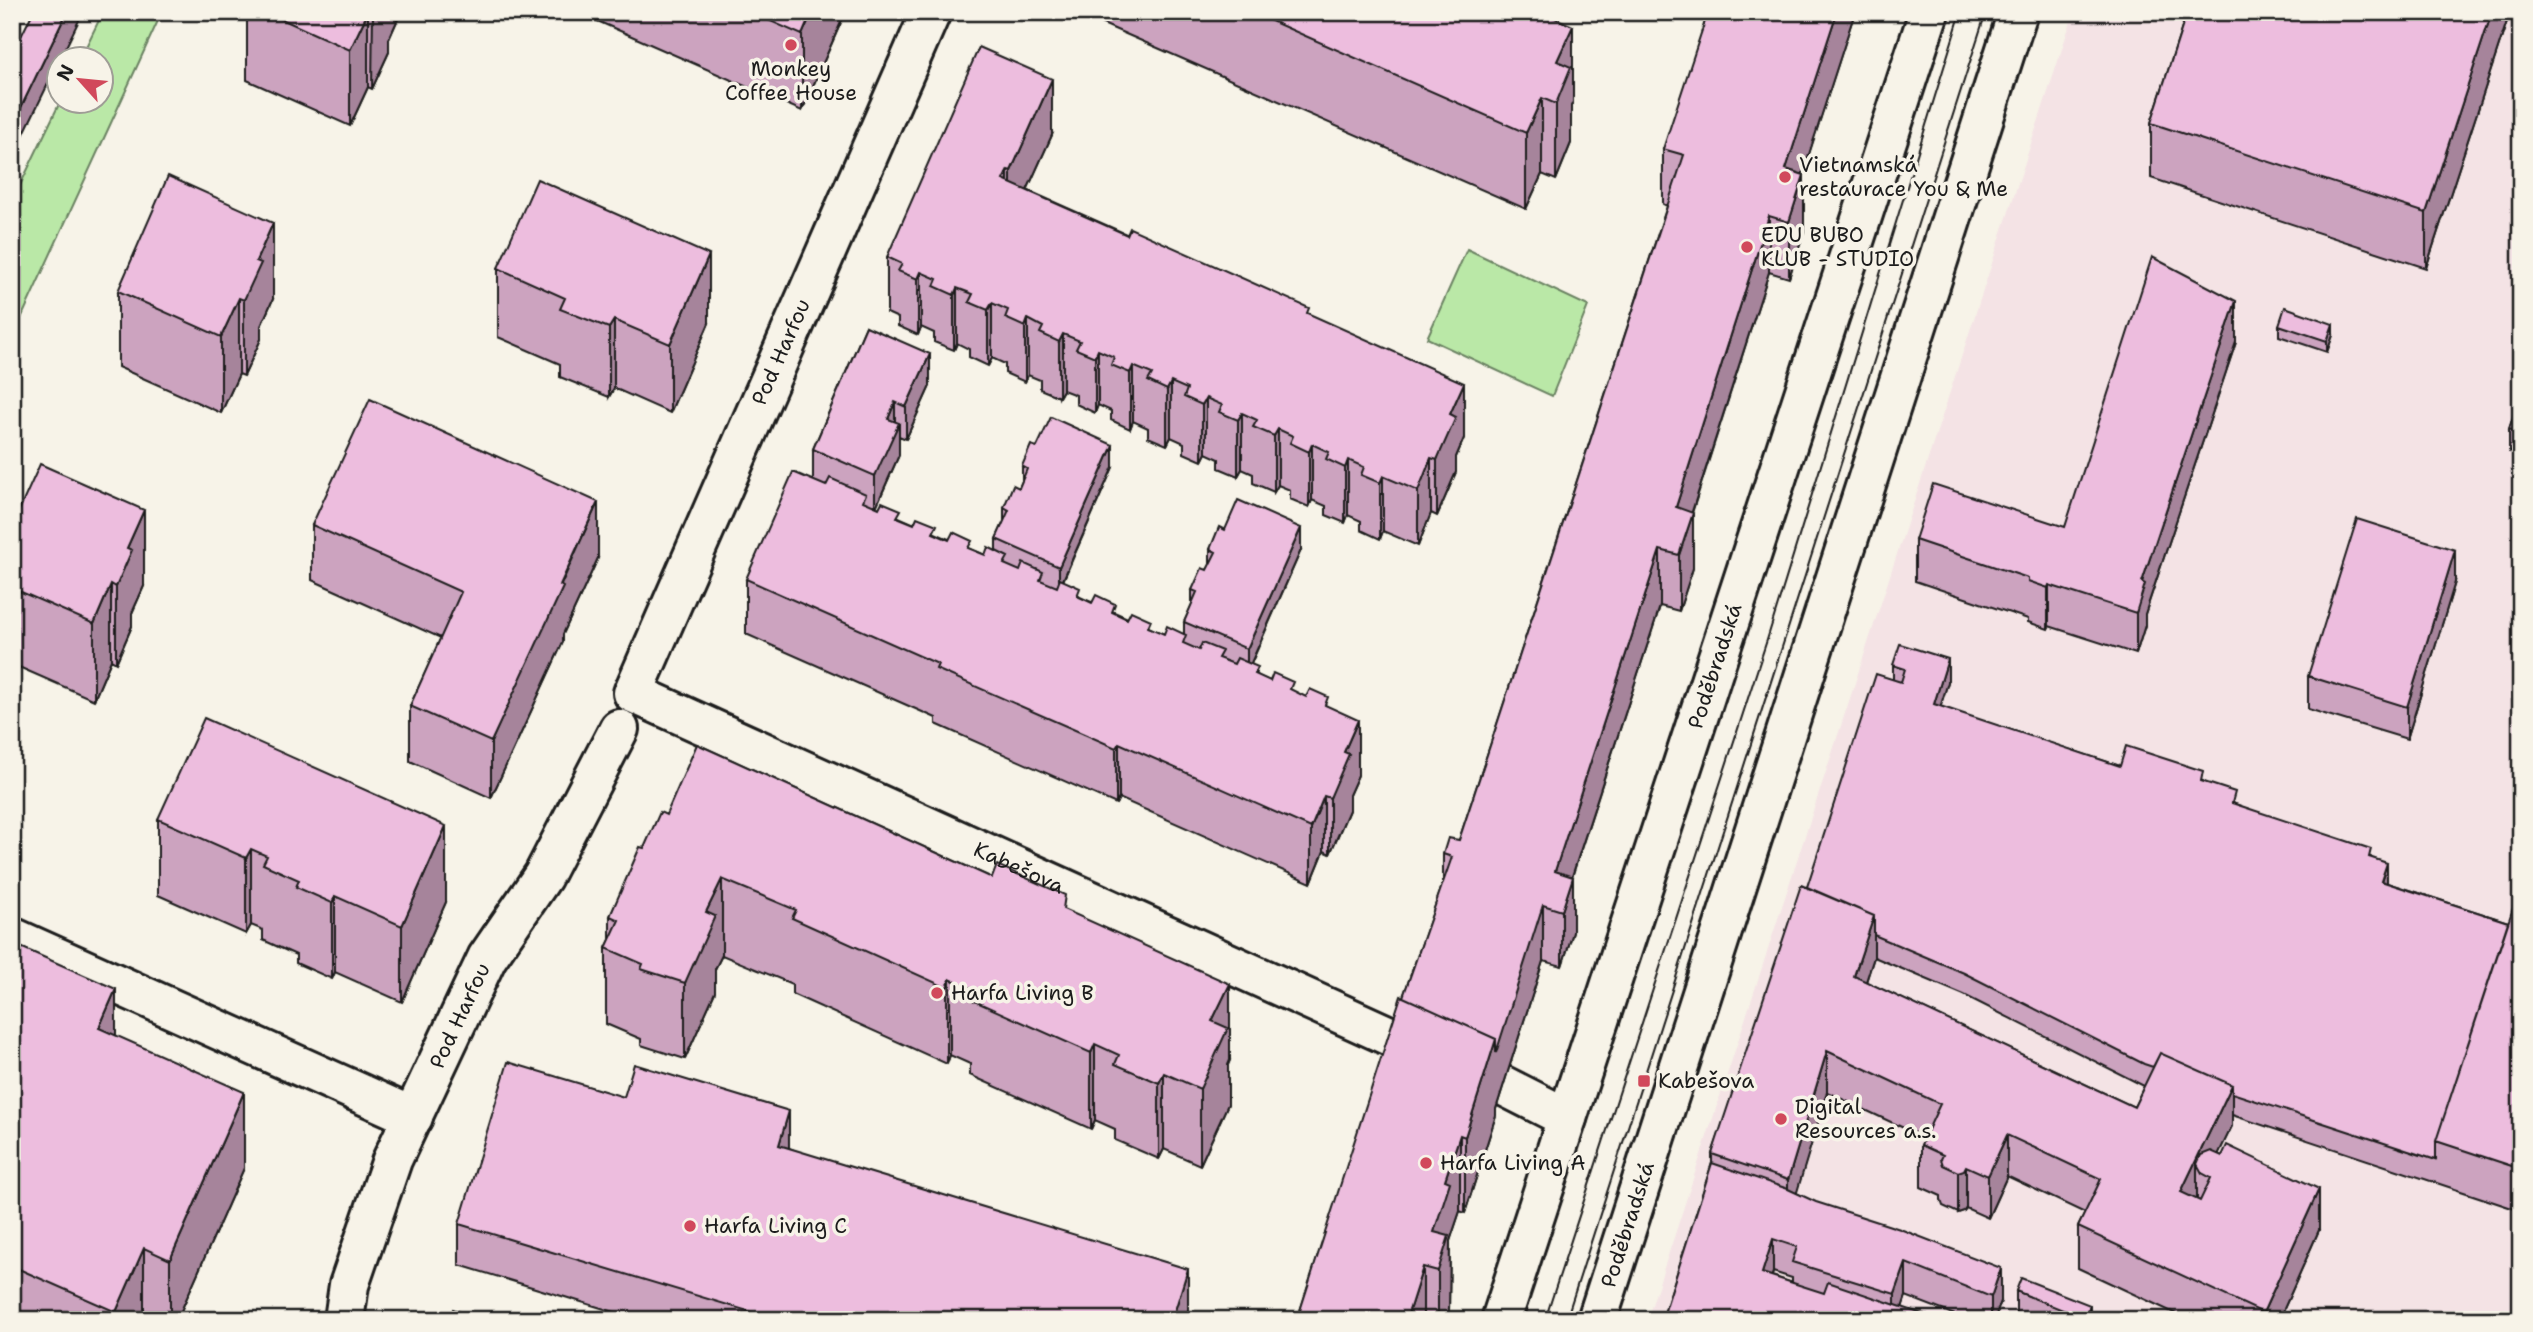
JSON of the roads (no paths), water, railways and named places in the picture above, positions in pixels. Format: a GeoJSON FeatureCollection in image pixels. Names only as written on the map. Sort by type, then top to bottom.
{"type":"FeatureCollection","features":[{"type":"Feature","properties":{"kind":"street","name":"Pod Harfou"},"geometry":{"type":"LineString","coordinates":[[633,693],[931,12]]}},
{"type":"Feature","properties":{"kind":"street","name":"Poděbradská"},"geometry":{"type":"LineString","coordinates":[[1501,1320],[1929,12]]}},
{"type":"Feature","properties":{"kind":"street","name":"Poděbradská"},"geometry":{"type":"LineString","coordinates":[[1597,1320],[2018,12]]}},
{"type":"Feature","properties":{"kind":"street","name":"Kabešova"},"geometry":{"type":"LineString","coordinates":[[633,693],[1405,1043]]}},
{"type":"Feature","properties":{"kind":"street","name":"Pod Harfou"},"geometry":{"type":"LineString","coordinates":[[344,1320],[349,1285],[393,1160],[413,1117],[487,958],[543,876],[619,729]]}},
{"type":"Feature","properties":{"kind":"street"},"geometry":{"type":"LineString","coordinates":[[12,937],[413,1117]]}},
{"type":"Feature","properties":{"kind":"street"},"geometry":{"type":"LineString","coordinates":[[1502,1085],[1567,1118]]}},
{"type":"Feature","properties":{"kind":"tram line"},"geometry":{"type":"LineString","coordinates":[[1545,1320],[1767,640],[1961,12]]}},
{"type":"Feature","properties":{"kind":"tram line"},"geometry":{"type":"LineString","coordinates":[[1566,1320],[1986,12]]}},
{"type":"Feature","properties":{"kind":"place","name":"Monkey Coffee House"},"geometry":{"type":"Point","coordinates":[791,45]}},
{"type":"Feature","properties":{"kind":"place","name":"Vietnamská restaurace You & Me"},"geometry":{"type":"Point","coordinates":[1785,177]}},
{"type":"Feature","properties":{"kind":"place","name":"EDU BUBO KLUB - STUDIO"},"geometry":{"type":"Point","coordinates":[1747,247]}},
{"type":"Feature","properties":{"kind":"place","name":"Harfa Living B"},"geometry":{"type":"Point","coordinates":[937,993]}},
{"type":"Feature","properties":{"kind":"place","name":"Kabešova"},"geometry":{"type":"Point","coordinates":[1644,1081]}},
{"type":"Feature","properties":{"kind":"place","name":"Digital Resources a.s."},"geometry":{"type":"Point","coordinates":[1781,1119]}},
{"type":"Feature","properties":{"kind":"place","name":"Harfa Living A"},"geometry":{"type":"Point","coordinates":[1426,1163]}},
{"type":"Feature","properties":{"kind":"place","name":"Harfa Living C"},"geometry":{"type":"Point","coordinates":[690,1226]}}]}
